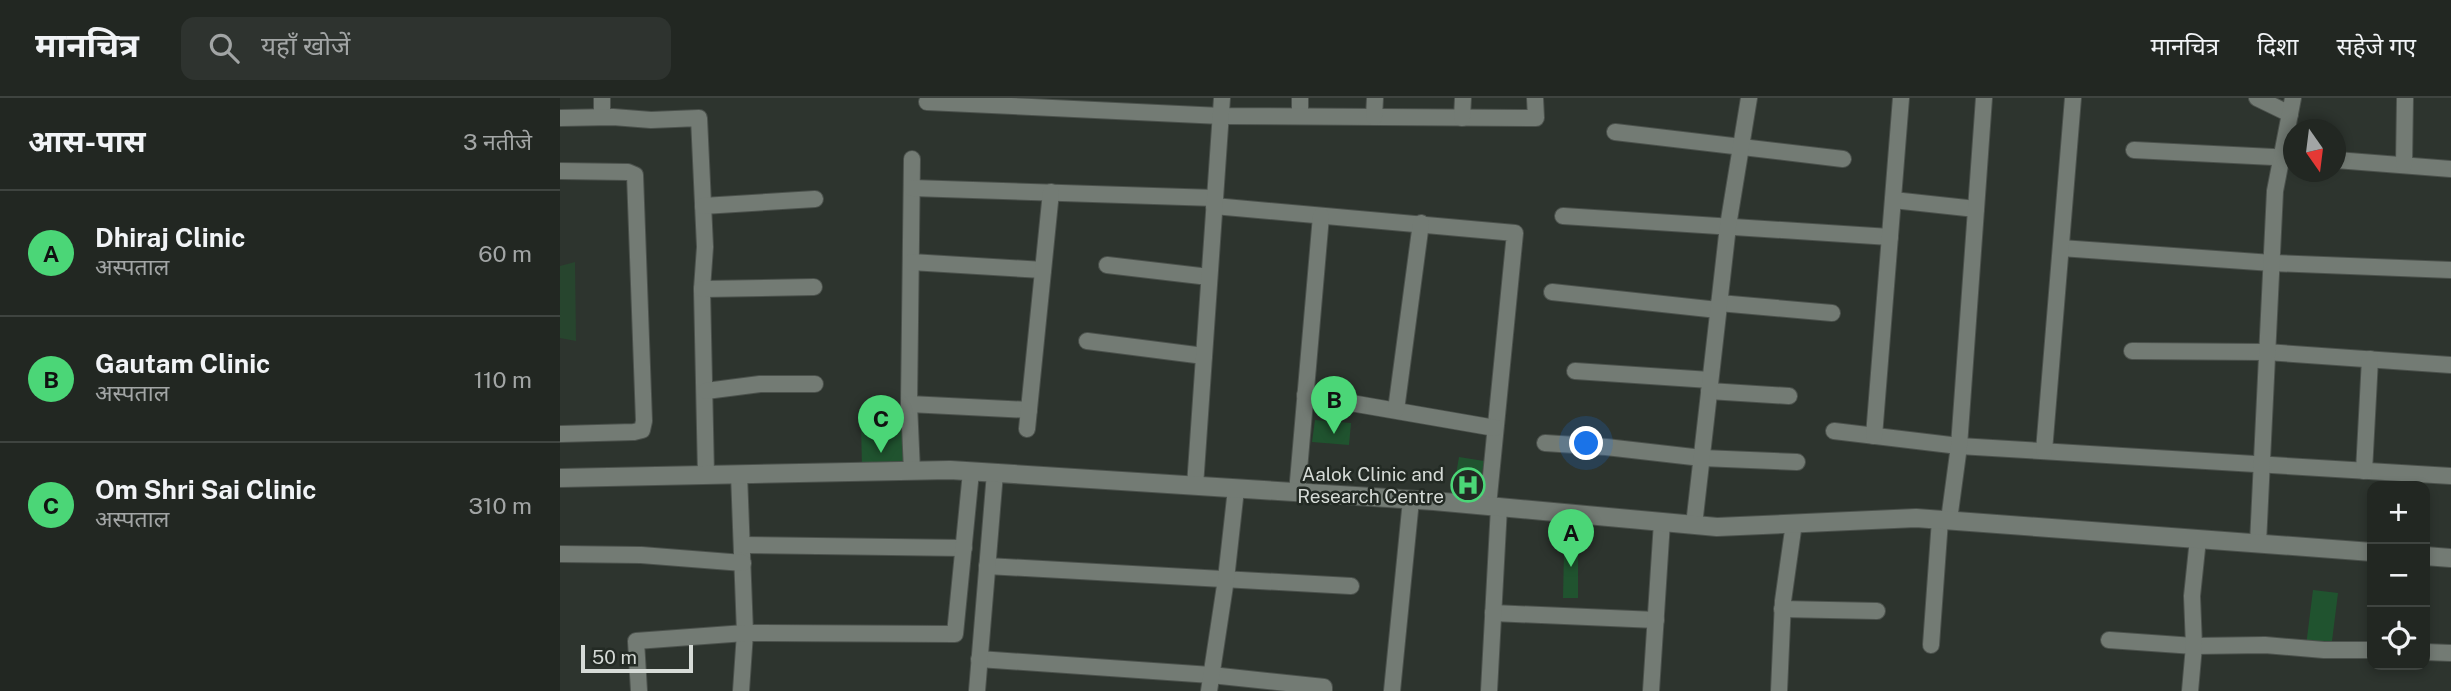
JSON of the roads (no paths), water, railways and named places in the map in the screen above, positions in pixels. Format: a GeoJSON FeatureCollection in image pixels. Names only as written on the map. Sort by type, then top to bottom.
{"type":"FeatureCollection","features":[{"type":"Feature","properties":{"kind":"street"},"geometry":{"type":"LineString","coordinates":[[602,98],[603,117]]}},
{"type":"Feature","properties":{"kind":"street"},"geometry":{"type":"LineString","coordinates":[[1195,486],[1222,98]]}},
{"type":"Feature","properties":{"kind":"street"},"geometry":{"type":"LineString","coordinates":[[1300,98],[1300,116]]}},
{"type":"Feature","properties":{"kind":"street"},"geometry":{"type":"LineString","coordinates":[[1374,117],[1375,98]]}},
{"type":"Feature","properties":{"kind":"street"},"geometry":{"type":"LineString","coordinates":[[1462,118],[1463,98]]}},
{"type":"Feature","properties":{"kind":"street"},"geometry":{"type":"LineString","coordinates":[[927,102],[1140,105],[1221,116],[1536,118],[1535,98]]}},
{"type":"Feature","properties":{"kind":"street"},"geometry":{"type":"LineString","coordinates":[[1694,525],[1728,226],[1749,98]]}},
{"type":"Feature","properties":{"kind":"street"},"geometry":{"type":"LineString","coordinates":[[1874,436],[1901,98]]}},
{"type":"Feature","properties":{"kind":"street"},"geometry":{"type":"LineString","coordinates":[[1931,645],[1945,520],[1959,446],[1984,98]]}},
{"type":"Feature","properties":{"kind":"street"},"geometry":{"type":"LineString","coordinates":[[2044,452],[2073,98]]}},
{"type":"Feature","properties":{"kind":"street"},"geometry":{"type":"LineString","coordinates":[[2257,98],[2291,106]]}},
{"type":"Feature","properties":{"kind":"street"},"geometry":{"type":"LineString","coordinates":[[2404,165],[2405,98]]}},
{"type":"Feature","properties":{"kind":"street"},"geometry":{"type":"LineString","coordinates":[[560,118],[699,118],[703,206],[706,475]]}},
{"type":"Feature","properties":{"kind":"street"},"geometry":{"type":"LineString","coordinates":[[1615,132],[1843,159]]}},
{"type":"Feature","properties":{"kind":"street"},"geometry":{"type":"LineString","coordinates":[[2134,149],[2283,157]]}},
{"type":"Feature","properties":{"kind":"street"},"geometry":{"type":"LineString","coordinates":[[912,159],[909,404],[912,471]]}},
{"type":"Feature","properties":{"kind":"street"},"geometry":{"type":"LineString","coordinates":[[2346,161],[2451,169]]}},
{"type":"Feature","properties":{"kind":"street"},"geometry":{"type":"LineString","coordinates":[[2258,543],[2275,191],[2283,170]]}},
{"type":"Feature","properties":{"kind":"street"},"geometry":{"type":"LineString","coordinates":[[560,172],[628,172],[635,175],[644,421],[642,430],[634,432],[560,433]]}},
{"type":"Feature","properties":{"kind":"street"},"geometry":{"type":"LineString","coordinates":[[912,188],[1051,192],[1215,202],[1321,216],[1515,233],[1495,428],[1493,613],[1489,691]]}},
{"type":"Feature","properties":{"kind":"street"},"geometry":{"type":"LineString","coordinates":[[1027,429],[1051,192]]}},
{"type":"Feature","properties":{"kind":"street"},"geometry":{"type":"LineString","coordinates":[[703,206],[815,199]]}},
{"type":"Feature","properties":{"kind":"street"},"geometry":{"type":"LineString","coordinates":[[1893,200],[1976,209]]}},
{"type":"Feature","properties":{"kind":"street"},"geometry":{"type":"LineString","coordinates":[[1297,493],[1321,216]]}},
{"type":"Feature","properties":{"kind":"street"},"geometry":{"type":"LineString","coordinates":[[1563,216],[1890,237]]}},
{"type":"Feature","properties":{"kind":"street"},"geometry":{"type":"LineString","coordinates":[[1396,410],[1421,223]]}},
{"type":"Feature","properties":{"kind":"street"},"geometry":{"type":"LineString","coordinates":[[2060,248],[2272,263],[2451,270]]}},
{"type":"Feature","properties":{"kind":"street"},"geometry":{"type":"LineString","coordinates":[[911,262],[1043,270]]}},
{"type":"Feature","properties":{"kind":"street"},"geometry":{"type":"LineString","coordinates":[[1107,265],[1209,277]]}},
{"type":"Feature","properties":{"kind":"street"},"geometry":{"type":"LineString","coordinates":[[702,289],[814,287]]}},
{"type":"Feature","properties":{"kind":"street"},"geometry":{"type":"LineString","coordinates":[[1552,292],[1832,313]]}},
{"type":"Feature","properties":{"kind":"street"},"geometry":{"type":"LineString","coordinates":[[1087,341],[1204,356]]}},
{"type":"Feature","properties":{"kind":"street"},"geometry":{"type":"LineString","coordinates":[[2132,351],[2266,352],[2451,365]]}},
{"type":"Feature","properties":{"kind":"street"},"geometry":{"type":"LineString","coordinates":[[2364,471],[2370,359]]}},
{"type":"Feature","properties":{"kind":"street"},"geometry":{"type":"LineString","coordinates":[[1575,371],[1789,396]]}},
{"type":"Feature","properties":{"kind":"street"},"geometry":{"type":"LineString","coordinates":[[706,391],[760,384],[815,384]]}},
{"type":"Feature","properties":{"kind":"street"},"geometry":{"type":"LineString","coordinates":[[1305,395],[1495,428]]}},
{"type":"Feature","properties":{"kind":"street"},"geometry":{"type":"LineString","coordinates":[[909,404],[1029,410]]}},
{"type":"Feature","properties":{"kind":"street"},"geometry":{"type":"LineString","coordinates":[[1834,431],[1959,446],[2451,476]]}},
{"type":"Feature","properties":{"kind":"street"},"geometry":{"type":"LineString","coordinates":[[1545,443],[1702,458],[1797,462]]}},
{"type":"Feature","properties":{"kind":"street"},"geometry":{"type":"LineString","coordinates":[[560,478],[971,472],[1411,500],[1717,527],[1916,518],[2367,552]]}},
{"type":"Feature","properties":{"kind":"street"},"geometry":{"type":"LineString","coordinates":[[639,691],[636,642],[746,633],[955,634],[971,472]]}},
{"type":"Feature","properties":{"kind":"street"},"geometry":{"type":"LineString","coordinates":[[976,691],[995,473]]}},
{"type":"Feature","properties":{"kind":"street"},"geometry":{"type":"LineString","coordinates":[[739,474],[746,633],[741,691]]}},
{"type":"Feature","properties":{"kind":"street"},"geometry":{"type":"LineString","coordinates":[[1210,683],[1236,489]]}},
{"type":"Feature","properties":{"kind":"street"},"geometry":{"type":"LineString","coordinates":[[1392,691],[1411,500]]}},
{"type":"Feature","properties":{"kind":"street"},"geometry":{"type":"LineString","coordinates":[[1651,691],[1662,522]]}},
{"type":"Feature","properties":{"kind":"street"},"geometry":{"type":"LineString","coordinates":[[1779,691],[1783,610],[1794,523]]}},
{"type":"Feature","properties":{"kind":"street"},"geometry":{"type":"LineString","coordinates":[[2190,691],[2194,646],[2192,596],[2198,539]]}},
{"type":"Feature","properties":{"kind":"street"},"geometry":{"type":"LineString","coordinates":[[742,545],[964,548]]}},
{"type":"Feature","properties":{"kind":"street"},"geometry":{"type":"LineString","coordinates":[[560,554],[641,555],[743,563]]}},
{"type":"Feature","properties":{"kind":"street"},"geometry":{"type":"LineString","coordinates":[[2430,556],[2451,558]]}},
{"type":"Feature","properties":{"kind":"street"},"geometry":{"type":"LineString","coordinates":[[987,566],[1351,586]]}},
{"type":"Feature","properties":{"kind":"street"},"geometry":{"type":"LineString","coordinates":[[1783,610],[1877,611]]}},
{"type":"Feature","properties":{"kind":"street"},"geometry":{"type":"LineString","coordinates":[[1493,613],[1656,620]]}},
{"type":"Feature","properties":{"kind":"street"},"geometry":{"type":"LineString","coordinates":[[2109,640],[2194,646],[2265,645],[2324,650],[2367,650]]}},
{"type":"Feature","properties":{"kind":"street"},"geometry":{"type":"LineString","coordinates":[[2430,652],[2451,653]]}},
{"type":"Feature","properties":{"kind":"street"},"geometry":{"type":"LineString","coordinates":[[979,659],[1210,683],[1324,687],[1324,691]]}},
{"type":"Feature","properties":{"kind":"place","name":"Gautam Clinic"},"geometry":{"type":"Point","coordinates":[1334,434]}},
{"type":"Feature","properties":{"kind":"place","name":"Om Shri Sai Clinic"},"geometry":{"type":"Point","coordinates":[881,453]}},
{"type":"Feature","properties":{"kind":"place","name":"Aalok Clinic and Research Centre"},"geometry":{"type":"Point","coordinates":[1468,485]}},
{"type":"Feature","properties":{"kind":"place","name":"Dhiraj Clinic"},"geometry":{"type":"Point","coordinates":[1571,567]}}]}
